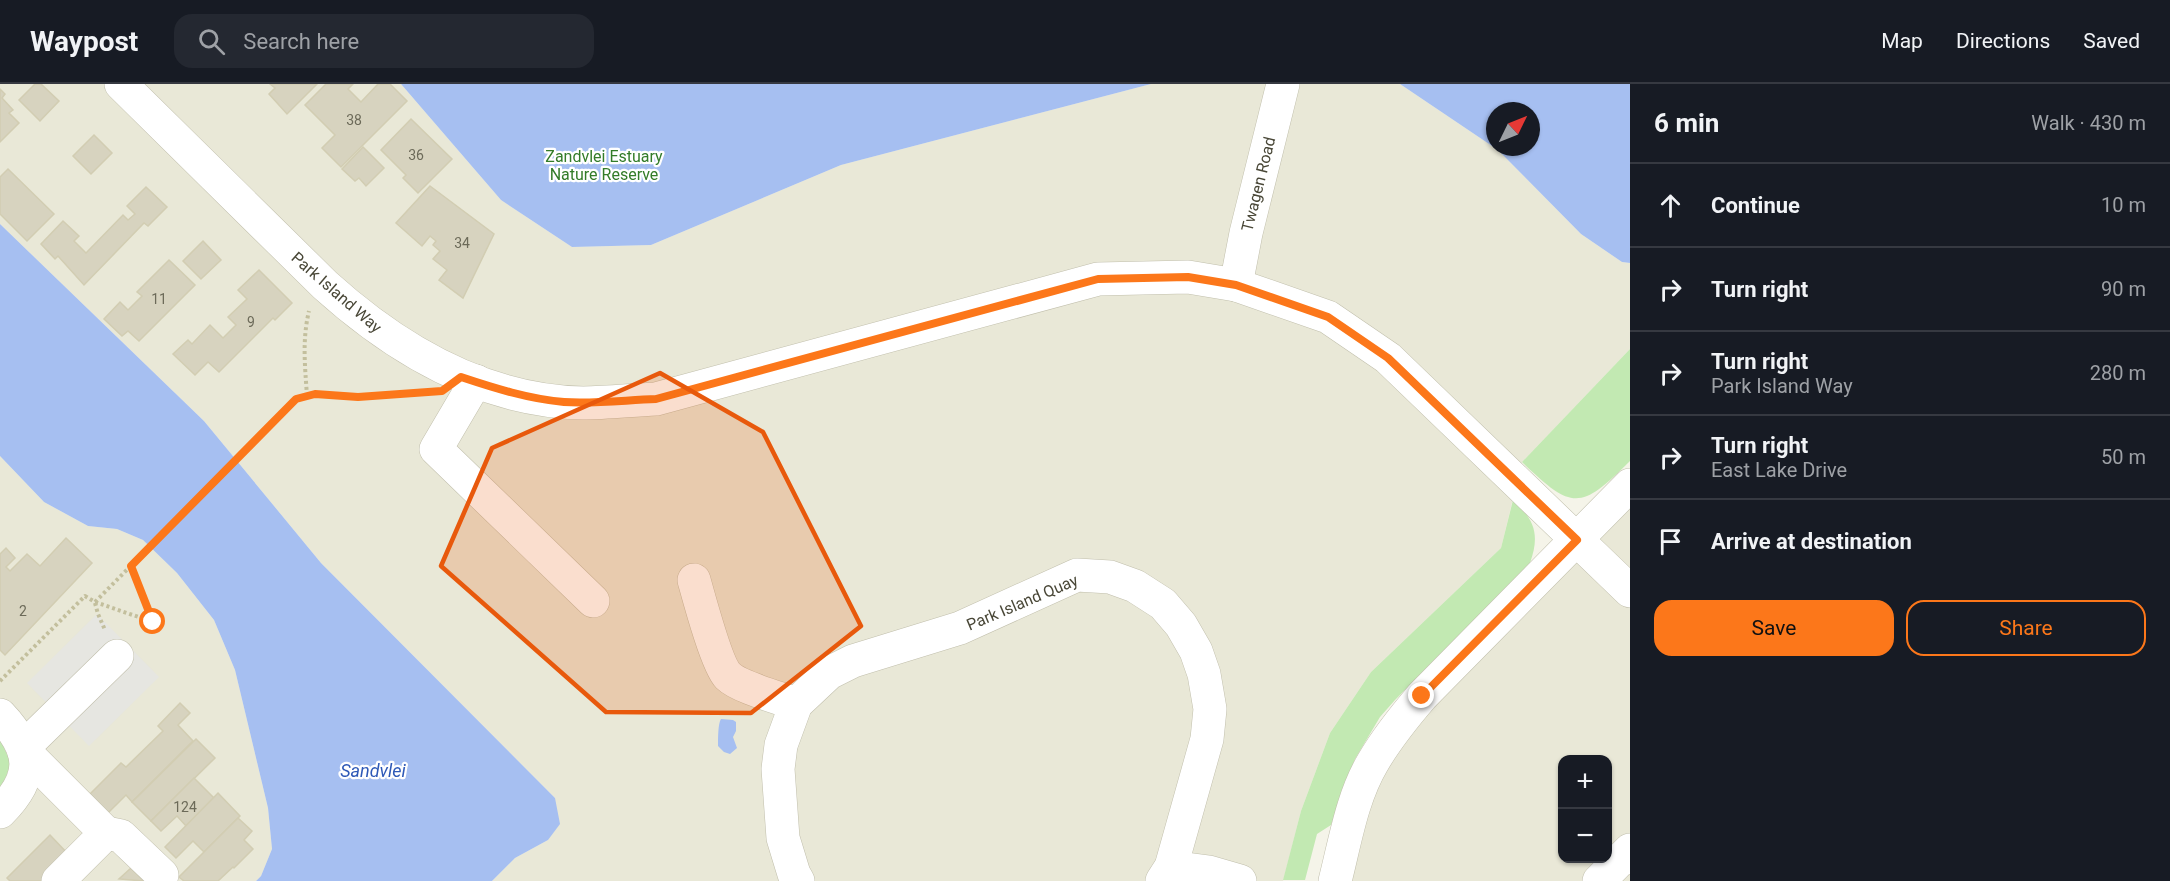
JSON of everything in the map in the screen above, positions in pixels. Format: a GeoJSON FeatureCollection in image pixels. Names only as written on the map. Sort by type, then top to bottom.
{"type":"FeatureCollection","features":[{"type":"Feature","properties":{"kind":"street","name":"Park Island Way"},"geometry":{"type":"LineString","coordinates":[[121,84],[354,311],[418,355],[468,379],[505,390],[562,402],[656,399],[1098,279],[1188,277],[1236,285],[1328,317],[1388,358],[1630,591]]}},
{"type":"Feature","properties":{"kind":"street","name":"Twagen Road"},"geometry":{"type":"LineString","coordinates":[[1236,285],[1246,233],[1283,84]]}},
{"type":"Feature","properties":{"kind":"street"},"geometry":{"type":"LineString","coordinates":[[468,379],[436,449],[593,602]]}},
{"type":"Feature","properties":{"kind":"street"},"geometry":{"type":"LineString","coordinates":[[1335,881],[1355,805],[1371,764],[1394,730],[1422,696],[1630,485]]}},
{"type":"Feature","properties":{"kind":"street","name":"Park Island Quay"},"geometry":{"type":"LineString","coordinates":[[798,881],[783,838],[778,769],[781,745],[796,704],[829,673],[853,661],[960,628],[1077,575],[1110,577],[1135,586],[1163,604],[1181,625],[1196,651],[1204,674],[1210,709],[1207,739],[1167,874],[1209,872],[1239,881]]}},
{"type":"Feature","properties":{"kind":"street"},"geometry":{"type":"LineString","coordinates":[[694,580],[718,659],[726,675],[736,682],[796,704]]}},
{"type":"Feature","properties":{"kind":"street"},"geometry":{"type":"LineString","coordinates":[[24,751],[29,742],[117,656]]}},
{"type":"Feature","properties":{"kind":"street"},"geometry":{"type":"LineString","coordinates":[[0,715],[15,732],[24,751],[26,768],[23,781],[13,799],[0,812]]}},
{"type":"Feature","properties":{"kind":"street"},"geometry":{"type":"LineString","coordinates":[[24,751],[106,833],[121,836],[162,875]]}},
{"type":"Feature","properties":{"kind":"street"},"geometry":{"type":"LineString","coordinates":[[58,881],[106,833]]}},
{"type":"Feature","properties":{"kind":"street"},"geometry":{"type":"LineString","coordinates":[[1599,881],[1630,850]]}},
{"type":"Feature","properties":{"kind":"path"},"geometry":{"type":"LineString","coordinates":[[307,396],[303,352],[305,329],[311,302],[325,285]]}},
{"type":"Feature","properties":{"kind":"path"},"geometry":{"type":"LineString","coordinates":[[95,602],[296,399],[315,394],[358,397],[442,391],[468,379]]}},
{"type":"Feature","properties":{"kind":"path"},"geometry":{"type":"LineString","coordinates":[[0,681],[85,596],[95,602],[153,622],[131,566]]}},
{"type":"Feature","properties":{"kind":"highlighted area"},"geometry":{"type":"Polygon","coordinates":[[[660,373],[763,432],[861,626],[751,713],[606,712],[441,566],[492,448],[660,373]]]}},
{"type":"Feature","properties":{"kind":"shaded area"},"geometry":{"type":"Polygon","coordinates":[[[0,84],[401,84],[501,200],[572,247],[651,245],[841,165],[1151,84],[1400,84],[1486,142],[1486,156],[1504,156],[1581,234],[1622,262],[1630,263],[1630,349],[1522,462],[1501,548],[1371,672],[1330,733],[1301,811],[1283,881],[492,881],[515,858],[548,840],[555,798],[321,563],[204,421],[0,224],[0,84]]]}},
{"type":"Feature","properties":{"kind":"shaded area"},"geometry":{"type":"Polygon","coordinates":[[[0,456],[44,502],[88,526],[117,529],[143,540],[177,573],[214,620],[235,670],[268,808],[272,849],[261,876],[256,881],[0,881],[0,456]]]}},
{"type":"Feature","properties":{"kind":"shaded area"},"geometry":{"type":"Polygon","coordinates":[[[1630,485],[1630,881],[1335,881],[1371,764],[1630,485]]]}},
{"type":"Feature","properties":{"kind":"shaded area"},"geometry":{"type":"Polygon","coordinates":[[[97,614],[159,677],[89,746],[27,683],[97,614]]]}},
{"type":"Feature","properties":{"kind":"green space"},"geometry":{"type":"Polygon","coordinates":[[[1630,349],[1630,461],[1599,489],[1587,496],[1576,498],[1565,496],[1539,478],[1522,462],[1630,349]]]}},
{"type":"Feature","properties":{"kind":"green space"},"geometry":{"type":"Polygon","coordinates":[[[1513,500],[1526,514],[1534,528],[1535,544],[1530,563],[1380,717],[1355,759],[1331,825],[1317,834],[1305,880],[1283,880],[1301,811],[1330,733],[1371,672],[1501,548],[1513,500]]]}},
{"type":"Feature","properties":{"kind":"green space"},"geometry":{"type":"Polygon","coordinates":[[[0,738],[11,764],[0,793],[0,738]]]}},
{"type":"Feature","properties":{"kind":"water","name":"Zandvlei Estuary Nature Reserve"},"geometry":{"type":"Polygon","coordinates":[[[401,84],[1151,84],[841,165],[651,245],[572,247],[501,200],[401,84]]]}},
{"type":"Feature","properties":{"kind":"water"},"geometry":{"type":"Polygon","coordinates":[[[1400,84],[1630,84],[1630,263],[1622,262],[1581,234],[1504,156],[1540,156],[1540,102],[1486,102],[1486,142],[1400,84]]]}},
{"type":"Feature","properties":{"kind":"water","name":"Sandvlei"},"geometry":{"type":"Polygon","coordinates":[[[0,224],[204,421],[321,563],[555,798],[560,824],[548,840],[515,858],[492,881],[256,881],[261,876],[272,849],[268,808],[235,670],[214,620],[177,573],[143,540],[117,529],[88,526],[44,502],[0,456],[0,224]]]}},
{"type":"Feature","properties":{"kind":"water"},"geometry":{"type":"Polygon","coordinates":[[[721,719],[736,722],[733,737],[737,748],[730,754],[718,746],[721,719]]]}},
{"type":"Feature","properties":{"kind":"building"},"geometry":{"type":"Polygon","coordinates":[[[35,84],[41,84],[59,101],[40,121],[19,100],[35,84]]]}},
{"type":"Feature","properties":{"kind":"building"},"geometry":{"type":"Polygon","coordinates":[[[270,84],[317,84],[287,114],[269,94],[275,88],[270,84]]]}},
{"type":"Feature","properties":{"kind":"building"},"geometry":{"type":"Polygon","coordinates":[[[326,84],[353,84],[348,89],[361,102],[378,84],[390,84],[407,101],[341,167],[322,148],[335,135],[305,105],[326,84]]]}},
{"type":"Feature","properties":{"kind":"building"},"geometry":{"type":"Polygon","coordinates":[[[0,89],[5,94],[2,98],[13,110],[9,113],[19,123],[0,142],[0,89]]]}},
{"type":"Feature","properties":{"kind":"building"},"geometry":{"type":"Polygon","coordinates":[[[411,119],[452,159],[418,193],[403,178],[406,175],[381,150],[411,119]]]}},
{"type":"Feature","properties":{"kind":"building"},"geometry":{"type":"Polygon","coordinates":[[[94,135],[112,153],[91,174],[73,156],[94,135]]]}},
{"type":"Feature","properties":{"kind":"building"},"geometry":{"type":"Polygon","coordinates":[[[363,147],[384,168],[366,186],[359,178],[355,181],[342,169],[363,147]]]}},
{"type":"Feature","properties":{"kind":"building"},"geometry":{"type":"Polygon","coordinates":[[[8,169],[54,214],[27,241],[0,214],[0,177],[8,169]]]}},
{"type":"Feature","properties":{"kind":"building"},"geometry":{"type":"Polygon","coordinates":[[[430,186],[494,234],[463,298],[439,280],[447,270],[433,259],[440,251],[433,245],[436,241],[430,236],[422,246],[396,223],[430,186]]]}},
{"type":"Feature","properties":{"kind":"building"},"geometry":{"type":"Polygon","coordinates":[[[146,187],[167,207],[148,226],[144,223],[84,285],[58,256],[55,259],[41,244],[63,221],[79,236],[74,241],[86,253],[123,215],[128,220],[135,214],[127,206],[146,187]]]}},
{"type":"Feature","properties":{"kind":"building"},"geometry":{"type":"Polygon","coordinates":[[[203,241],[221,260],[201,279],[183,261],[203,241]]]}},
{"type":"Feature","properties":{"kind":"building"},"geometry":{"type":"Polygon","coordinates":[[[169,260],[195,285],[139,341],[128,331],[122,336],[104,319],[120,302],[128,310],[142,296],[137,292],[169,260]]]}},
{"type":"Feature","properties":{"kind":"building"},"geometry":{"type":"Polygon","coordinates":[[[259,270],[292,303],[275,320],[273,318],[219,372],[208,362],[195,375],[173,354],[188,340],[192,344],[210,325],[223,338],[236,325],[228,317],[247,299],[238,290],[259,270]]]}},
{"type":"Feature","properties":{"kind":"building"},"geometry":{"type":"Polygon","coordinates":[[[66,538],[92,563],[5,655],[0,650],[0,554],[6,548],[15,558],[6,567],[10,571],[27,554],[40,566],[66,538]]]}},
{"type":"Feature","properties":{"kind":"building"},"geometry":{"type":"Polygon","coordinates":[[[180,703],[190,713],[178,725],[193,741],[132,802],[126,795],[108,813],[90,794],[121,763],[126,767],[163,731],[158,726],[180,703]]]}},
{"type":"Feature","properties":{"kind":"building"},"geometry":{"type":"Polygon","coordinates":[[[196,739],[215,758],[151,821],[132,802],[196,739]]]}},
{"type":"Feature","properties":{"kind":"building"},"geometry":{"type":"Polygon","coordinates":[[[194,778],[214,798],[186,826],[177,816],[161,831],[151,821],[194,778]]]}},
{"type":"Feature","properties":{"kind":"building"},"geometry":{"type":"Polygon","coordinates":[[[218,793],[240,816],[204,852],[193,841],[176,858],[165,847],[218,793]]]}},
{"type":"Feature","properties":{"kind":"building"},"geometry":{"type":"Polygon","coordinates":[[[238,818],[252,831],[244,840],[253,849],[234,868],[218,881],[184,881],[179,877],[238,818]]]}},
{"type":"Feature","properties":{"kind":"building"},"geometry":{"type":"Polygon","coordinates":[[[50,835],[69,855],[43,881],[10,881],[7,878],[50,835]]]}},
{"type":"Feature","properties":{"kind":"building"},"geometry":{"type":"Polygon","coordinates":[[[131,868],[144,881],[119,879],[131,868]]]}},
{"type":"Feature","properties":{"kind":"route"},"geometry":{"type":"LineString","coordinates":[[153,622],[131,566],[296,399],[315,394],[358,397],[442,391],[461,377],[505,390],[562,402],[656,399],[1098,279],[1188,277],[1236,285],[1328,317],[1388,358],[1577,540],[1422,696]]}}]}
